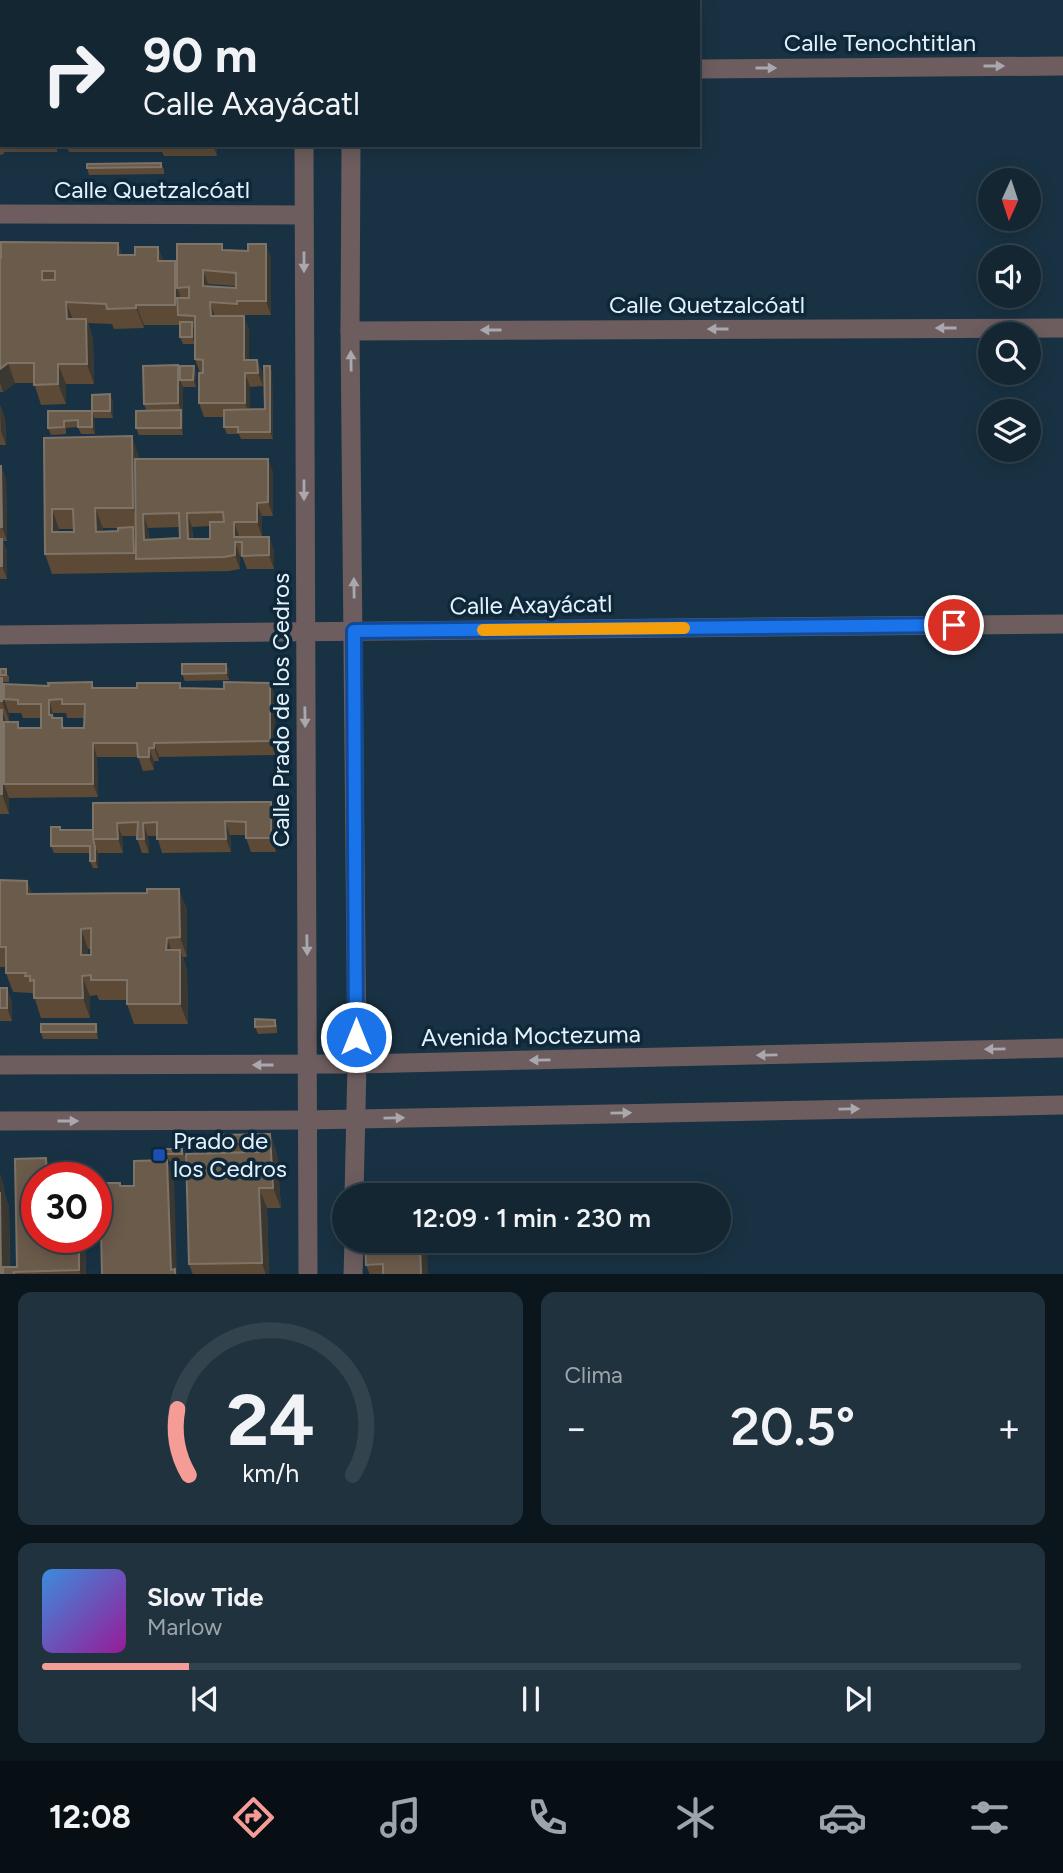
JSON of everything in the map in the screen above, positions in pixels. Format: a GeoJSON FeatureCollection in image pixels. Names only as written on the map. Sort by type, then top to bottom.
{"type":"FeatureCollection","features":[{"type":"Feature","properties":{"kind":"street","name":"Calle Tenochtitlan"},"geometry":{"type":"LineString","coordinates":[[700,69],[1063,66]]}},
{"type":"Feature","properties":{"kind":"street","name":"Calle Prado de los Cedros"},"geometry":{"type":"LineString","coordinates":[[304,147],[304,631],[309,1065],[307,1274]]}},
{"type":"Feature","properties":{"kind":"street"},"geometry":{"type":"LineString","coordinates":[[351,147],[350,331],[357,1064],[354,1183]]}},
{"type":"Feature","properties":{"kind":"street","name":"Calle Quetzalcóatl"},"geometry":{"type":"LineString","coordinates":[[0,214],[304,215]]}},
{"type":"Feature","properties":{"kind":"street","name":"Calle Quetzalcóatl"},"geometry":{"type":"LineString","coordinates":[[350,331],[1063,328]]}},
{"type":"Feature","properties":{"kind":"street","name":"Calle Axayácatl"},"geometry":{"type":"LineString","coordinates":[[0,635],[1063,624]]}},
{"type":"Feature","properties":{"kind":"street","name":"Avenida Moctezuma"},"geometry":{"type":"LineString","coordinates":[[0,1065],[309,1065],[1063,1048]]}},
{"type":"Feature","properties":{"kind":"street"},"geometry":{"type":"LineString","coordinates":[[0,1121],[307,1121],[1063,1105]]}},
{"type":"Feature","properties":{"kind":"street"},"geometry":{"type":"LineString","coordinates":[[353,1274],[354,1253]]}},
{"type":"Feature","properties":{"kind":"building"},"geometry":{"type":"Polygon","coordinates":[[[161,163],[161,167],[87,168],[87,164],[161,163]]]}},
{"type":"Feature","properties":{"kind":"building"},"geometry":{"type":"Polygon","coordinates":[[[1,242],[118,243],[118,255],[135,255],[135,247],[158,247],[158,261],[175,261],[175,305],[136,305],[136,308],[107,309],[106,304],[66,302],[67,319],[86,319],[87,364],[58,364],[58,384],[34,385],[34,363],[8,363],[0,369],[1,242]],[[42,271],[42,280],[55,280],[55,271],[42,271]]]}},
{"type":"Feature","properties":{"kind":"building"},"geometry":{"type":"Polygon","coordinates":[[[177,244],[222,244],[222,250],[248,251],[248,244],[266,244],[266,301],[237,301],[237,304],[210,302],[211,316],[244,316],[244,360],[257,360],[258,373],[245,373],[245,403],[199,403],[199,373],[203,373],[203,360],[195,359],[195,316],[178,315],[177,298],[189,298],[189,287],[177,288],[177,244]],[[203,270],[203,286],[236,288],[236,273],[203,270]]]}},
{"type":"Feature","properties":{"kind":"building"},"geometry":{"type":"Polygon","coordinates":[[[180,322],[192,322],[192,337],[180,337],[180,322]]]}},
{"type":"Feature","properties":{"kind":"building"},"geometry":{"type":"Polygon","coordinates":[[[178,365],[178,403],[144,404],[143,366],[178,365]]]}},
{"type":"Feature","properties":{"kind":"building"},"geometry":{"type":"Polygon","coordinates":[[[180,366],[194,366],[193,380],[180,380],[180,366]]]}},
{"type":"Feature","properties":{"kind":"building"},"geometry":{"type":"Polygon","coordinates":[[[264,366],[270,366],[270,432],[238,432],[238,427],[224,427],[224,410],[265,409],[264,366]]]}},
{"type":"Feature","properties":{"kind":"building"},"geometry":{"type":"Polygon","coordinates":[[[110,394],[110,411],[92,411],[92,395],[110,394]]]}},
{"type":"Feature","properties":{"kind":"building"},"geometry":{"type":"Polygon","coordinates":[[[181,410],[181,428],[136,428],[136,411],[181,410]]]}},
{"type":"Feature","properties":{"kind":"building"},"geometry":{"type":"Polygon","coordinates":[[[48,411],[92,411],[92,427],[78,427],[78,420],[64,421],[64,427],[48,428],[48,411]]]}},
{"type":"Feature","properties":{"kind":"building"},"geometry":{"type":"Polygon","coordinates":[[[132,436],[133,508],[95,508],[96,532],[133,527],[134,553],[45,554],[44,438],[132,436]],[[52,509],[52,532],[74,532],[73,509],[52,509]]]}},
{"type":"Feature","properties":{"kind":"building"},"geometry":{"type":"Polygon","coordinates":[[[135,459],[268,459],[268,502],[257,503],[257,522],[234,522],[234,537],[269,537],[269,555],[242,556],[242,542],[235,542],[235,555],[224,557],[136,559],[135,459]],[[223,512],[187,513],[188,539],[210,539],[210,522],[224,522],[223,512]],[[179,513],[143,514],[144,540],[180,538],[179,513]]]}},
{"type":"Feature","properties":{"kind":"building"},"geometry":{"type":"Polygon","coordinates":[[[1,466],[2,527],[0,527],[1,466]]]}},
{"type":"Feature","properties":{"kind":"building"},"geometry":{"type":"Polygon","coordinates":[[[2,539],[2,566],[0,566],[2,539]]]}},
{"type":"Feature","properties":{"kind":"building"},"geometry":{"type":"Polygon","coordinates":[[[182,664],[226,664],[226,673],[182,674],[182,664]]]}},
{"type":"Feature","properties":{"kind":"building"},"geometry":{"type":"Polygon","coordinates":[[[0,669],[6,669],[6,675],[0,675],[0,669]]]}},
{"type":"Feature","properties":{"kind":"building"},"geometry":{"type":"Polygon","coordinates":[[[2,678],[2,701],[0,701],[2,678]]]}},
{"type":"Feature","properties":{"kind":"building"},"geometry":{"type":"Polygon","coordinates":[[[92,682],[92,688],[137,688],[137,683],[180,683],[180,688],[224,689],[224,682],[270,683],[270,741],[154,743],[154,748],[149,748],[149,757],[138,757],[137,743],[93,743],[93,784],[4,784],[4,722],[18,722],[18,728],[41,728],[41,704],[18,704],[18,700],[4,699],[4,684],[49,686],[48,683],[92,682]],[[62,699],[49,700],[49,715],[52,715],[52,718],[62,718],[62,728],[84,728],[85,704],[62,704],[62,699]]]}},
{"type":"Feature","properties":{"kind":"building"},"geometry":{"type":"Polygon","coordinates":[[[2,710],[2,794],[0,794],[2,710]]]}},
{"type":"Feature","properties":{"kind":"building"},"geometry":{"type":"Polygon","coordinates":[[[271,802],[271,838],[246,838],[246,822],[225,821],[226,839],[157,839],[157,822],[143,823],[144,839],[137,839],[138,822],[117,823],[118,839],[93,839],[93,803],[271,802]]]}},
{"type":"Feature","properties":{"kind":"building"},"geometry":{"type":"Polygon","coordinates":[[[51,827],[60,827],[60,830],[93,830],[95,861],[90,861],[90,846],[51,846],[51,827]]]}},
{"type":"Feature","properties":{"kind":"building"},"geometry":{"type":"Polygon","coordinates":[[[0,880],[27,881],[27,894],[147,893],[147,889],[179,889],[180,937],[167,938],[166,950],[180,950],[180,1004],[127,1004],[127,980],[91,980],[91,975],[82,976],[83,998],[34,998],[34,980],[30,981],[30,976],[25,976],[26,973],[6,973],[6,947],[0,947],[0,880]],[[91,928],[81,929],[81,955],[91,955],[91,928]]]}},
{"type":"Feature","properties":{"kind":"building"},"geometry":{"type":"Polygon","coordinates":[[[0,988],[7,988],[7,1008],[0,1008],[0,988]]]}},
{"type":"Feature","properties":{"kind":"building"},"geometry":{"type":"Polygon","coordinates":[[[255,1019],[275,1020],[275,1026],[255,1027],[255,1019]]]}},
{"type":"Feature","properties":{"kind":"building"},"geometry":{"type":"Polygon","coordinates":[[[41,1024],[96,1024],[96,1032],[41,1032],[41,1024]]]}},
{"type":"Feature","properties":{"kind":"building"},"geometry":{"type":"Polygon","coordinates":[[[270,1134],[273,1188],[259,1188],[262,1263],[189,1264],[186,1154],[259,1152],[258,1142],[220,1142],[220,1135],[270,1134]]]}},
{"type":"Feature","properties":{"kind":"building"},"geometry":{"type":"Polygon","coordinates":[[[166,1149],[182,1149],[182,1154],[166,1154],[166,1149]]]}},
{"type":"Feature","properties":{"kind":"building"},"geometry":{"type":"Polygon","coordinates":[[[46,1158],[46,1162],[21,1162],[21,1253],[79,1253],[79,1270],[3,1274],[3,1267],[17,1267],[15,1159],[46,1158]]]}},
{"type":"Feature","properties":{"kind":"building"},"geometry":{"type":"Polygon","coordinates":[[[167,1160],[171,1270],[175,1269],[175,1274],[102,1274],[102,1253],[112,1253],[112,1183],[134,1186],[134,1161],[167,1160]]]}},
{"type":"Feature","properties":{"kind":"building"},"geometry":{"type":"Polygon","coordinates":[[[0,1192],[1,1274],[0,1274],[0,1192]]]}},
{"type":"Feature","properties":{"kind":"building"},"geometry":{"type":"Polygon","coordinates":[[[366,1253],[420,1253],[421,1274],[383,1274],[383,1264],[366,1265],[366,1253]]]}},
{"type":"Feature","properties":{"kind":"slow traffic"},"geometry":{"type":"LineString","coordinates":[[483,630],[684,628]]}},
{"type":"Feature","properties":{"kind":"place","name":"Prado de los Cedros"},"geometry":{"type":"Point","coordinates":[159,1155]}},
{"type":"Feature","properties":{"kind":"route"},"geometry":{"type":"LineString","coordinates":[[356,1037],[354,631],[954,625]]}}]}
